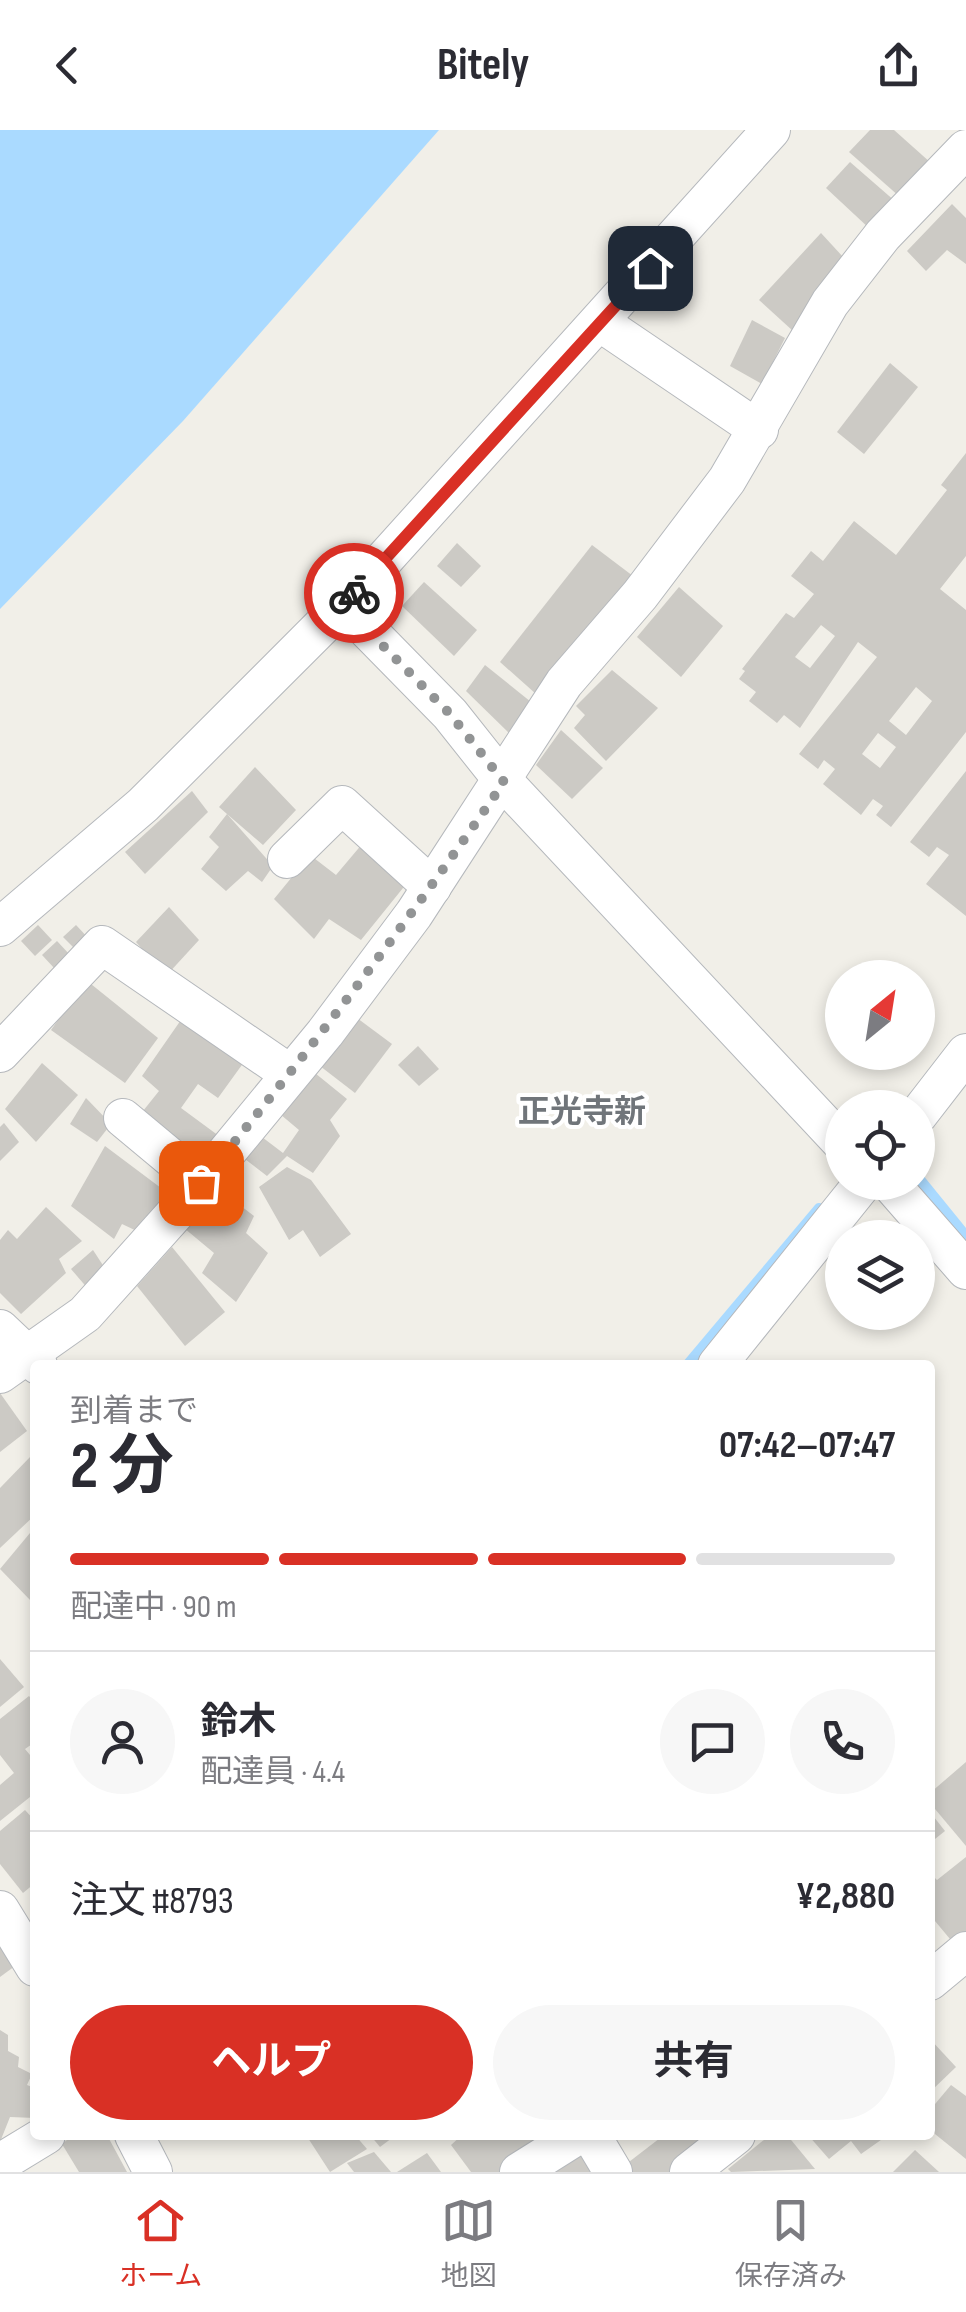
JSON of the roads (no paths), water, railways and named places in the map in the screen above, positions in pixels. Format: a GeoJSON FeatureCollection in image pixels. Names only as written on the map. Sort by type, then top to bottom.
{"type":"FeatureCollection","features":[{"type":"Feature","properties":{"kind":"street"},"geometry":{"type":"LineString","coordinates":[[0,927],[143,805],[343,605],[602,323],[771,130]]}},
{"type":"Feature","properties":{"kind":"street"},"geometry":{"type":"LineString","coordinates":[[16,1355],[85,1314],[201,1183],[290,1074],[432,888],[504,782],[564,683],[640,595],[759,430],[830,303],[882,234],[966,149]]}},
{"type":"Feature","properties":{"kind":"street"},"geometry":{"type":"LineString","coordinates":[[602,323],[759,430]]}},
{"type":"Feature","properties":{"kind":"street"},"geometry":{"type":"LineString","coordinates":[[343,605],[450,714],[504,782],[825,1126]]}},
{"type":"Feature","properties":{"kind":"street"},"geometry":{"type":"LineString","coordinates":[[287,859],[342,805],[432,888]]}},
{"type":"Feature","properties":{"kind":"street"},"geometry":{"type":"LineString","coordinates":[[0,1053],[102,946],[290,1074]]}},
{"type":"Feature","properties":{"kind":"street"},"geometry":{"type":"LineString","coordinates":[[935,1093],[966,1053]]}},
{"type":"Feature","properties":{"kind":"street"},"geometry":{"type":"LineString","coordinates":[[123,1118],[201,1183]]}},
{"type":"Feature","properties":{"kind":"street"},"geometry":{"type":"LineString","coordinates":[[721,1360],[850,1200]]}},
{"type":"Feature","properties":{"kind":"street"},"geometry":{"type":"LineString","coordinates":[[906,1200],[966,1270]]}},
{"type":"Feature","properties":{"kind":"street"},"geometry":{"type":"LineString","coordinates":[[0,1910],[30,1959]]}},
{"type":"Feature","properties":{"kind":"street"},"geometry":{"type":"LineString","coordinates":[[0,2162],[37,2140]]}},
{"type":"Feature","properties":{"kind":"street"},"geometry":{"type":"LineString","coordinates":[[137,2140],[153,2172]]}},
{"type":"Feature","properties":{"kind":"street"},"geometry":{"type":"LineString","coordinates":[[520,2172],[570,2140]]}},
{"type":"Feature","properties":{"kind":"street"},"geometry":{"type":"LineString","coordinates":[[594,2140],[614,2172]]}},
{"type":"Feature","properties":{"kind":"street"},"geometry":{"type":"LineString","coordinates":[[690,2172],[730,2140]]}},
{"type":"Feature","properties":{"kind":"water"},"geometry":{"type":"Polygon","coordinates":[[[0,130],[439,130],[183,421],[0,609],[0,130]]]}},
{"type":"Feature","properties":{"kind":"waterway"},"geometry":{"type":"LineString","coordinates":[[935,1198],[966,1236]]}},
{"type":"Feature","properties":{"kind":"waterway"},"geometry":{"type":"LineString","coordinates":[[691,1360],[819,1208]]}},
{"type":"Feature","properties":{"kind":"district","name":"正光寺新"},"geometry":{"type":"Point","coordinates":[582,1112]}}]}
